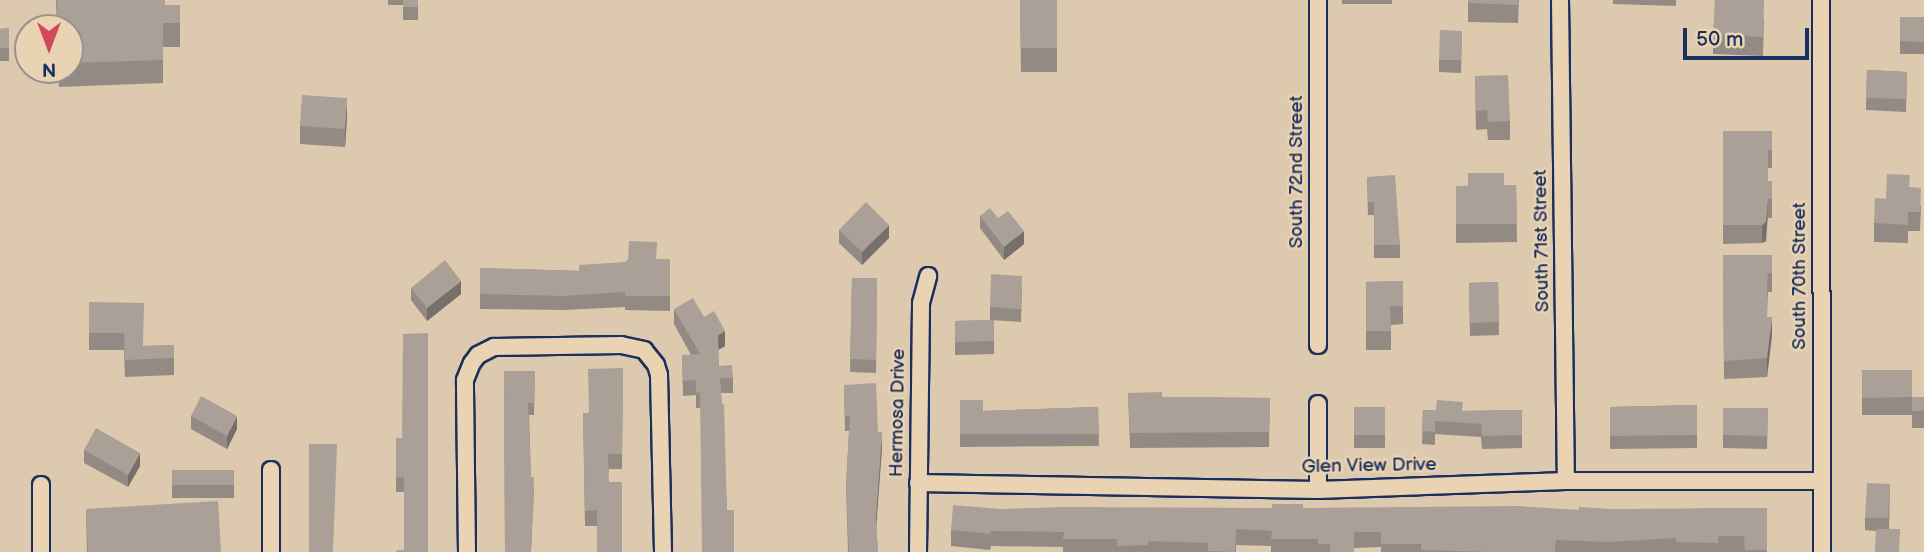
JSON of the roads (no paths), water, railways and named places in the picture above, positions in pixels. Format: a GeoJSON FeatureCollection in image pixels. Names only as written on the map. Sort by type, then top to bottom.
{"type":"FeatureCollection","features":[{"type":"Feature","properties":{"kind":"street","name":"South 72nd Street"},"geometry":{"type":"LineString","coordinates":[[1318,0],[1318,345]]}},
{"type":"Feature","properties":{"kind":"street","name":"South 71st Street"},"geometry":{"type":"LineString","coordinates":[[1560,0],[1566,481]]}},
{"type":"Feature","properties":{"kind":"street","name":"South 70th Street"},"geometry":{"type":"LineString","coordinates":[[1821,0],[1822,552]]}},
{"type":"Feature","properties":{"kind":"street","name":"Hermosa Drive"},"geometry":{"type":"LineString","coordinates":[[918,552],[921,303],[928,276]]}},
{"type":"Feature","properties":{"kind":"street"},"geometry":{"type":"LineString","coordinates":[[467,552],[467,371],[478,355],[494,347],[508,346],[633,346],[649,354],[659,375],[663,552]]}},
{"type":"Feature","properties":{"kind":"street"},"geometry":{"type":"LineString","coordinates":[[1318,404],[1318,490]]}},
{"type":"Feature","properties":{"kind":"street"},"geometry":{"type":"LineString","coordinates":[[271,470],[271,552]]}},
{"type":"Feature","properties":{"kind":"street","name":"Glen View Drive"},"geometry":{"type":"LineString","coordinates":[[918,483],[1318,490],[1566,481],[1822,481]]}},
{"type":"Feature","properties":{"kind":"street"},"geometry":{"type":"LineString","coordinates":[[41,485],[41,552]]}}]}
